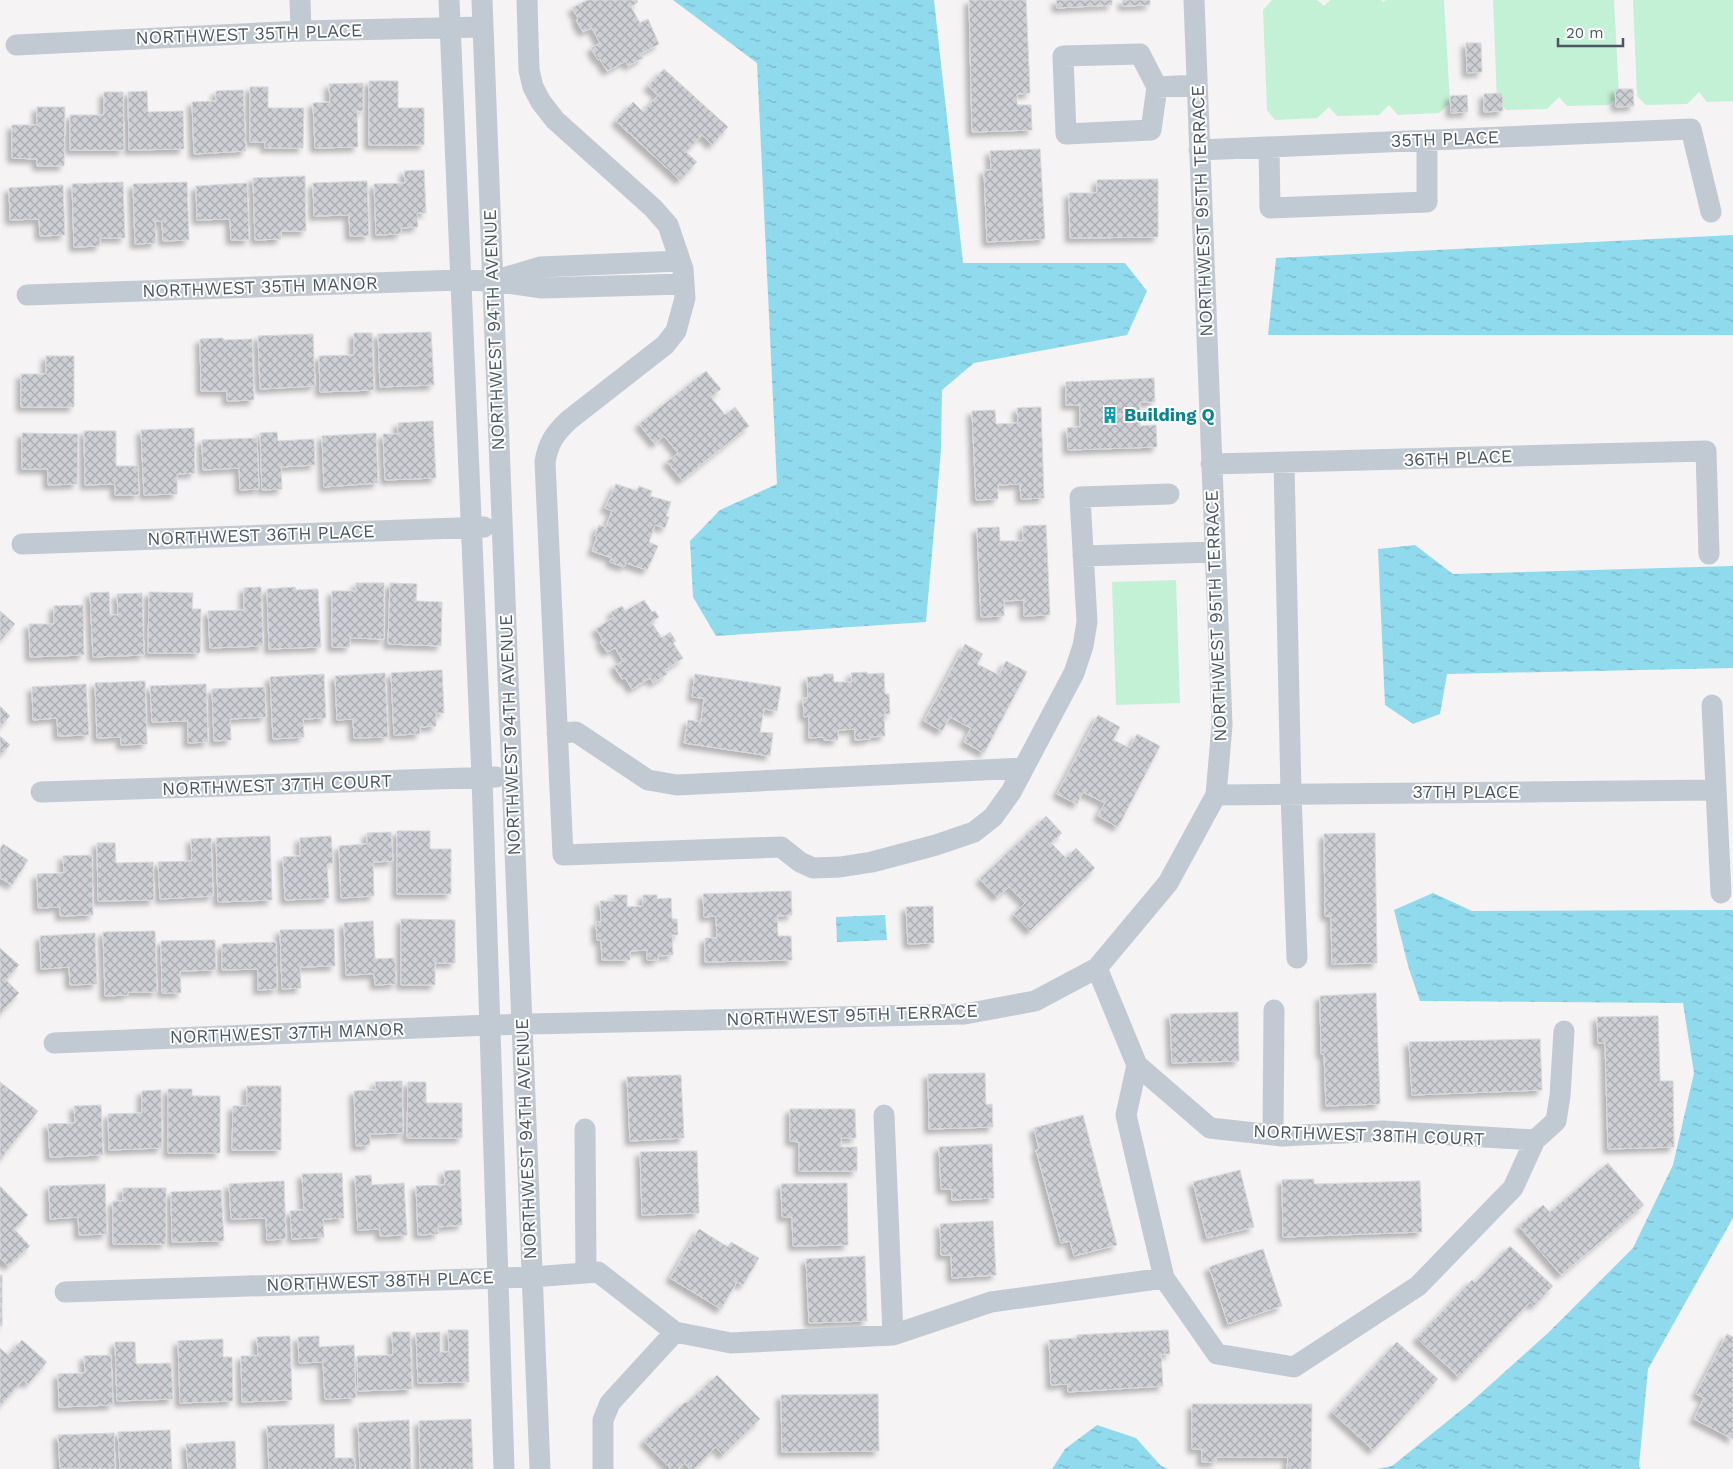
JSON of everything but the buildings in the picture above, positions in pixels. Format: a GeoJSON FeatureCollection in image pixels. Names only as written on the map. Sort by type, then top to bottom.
{"type":"FeatureCollection","features":[{"type":"Feature","properties":{"kind":"street"},"geometry":{"type":"LineString","coordinates":[[300,0],[301,30]]}},
{"type":"Feature","properties":{"kind":"street","name":"NORTHWEST 94TH AVENUE"},"geometry":{"type":"LineString","coordinates":[[449,0],[459,280],[482,778],[504,1469]]}},
{"type":"Feature","properties":{"kind":"street","name":"NORTHWEST 94TH AVENUE"},"geometry":{"type":"LineString","coordinates":[[482,0],[501,526],[513,776],[521,1026],[540,1469]]}},
{"type":"Feature","properties":{"kind":"street"},"geometry":{"type":"LineString","coordinates":[[527,0],[529,70],[533,88],[540,102],[555,120],[652,208],[668,225],[680,262],[685,298],[676,330],[665,344],[569,420],[556,432],[547,448],[545,462],[562,855],[781,847],[800,862],[813,868],[840,867],[872,862],[936,845],[974,832],[993,817],[1011,792],[1074,673],[1083,646],[1087,622],[1080,497],[1169,494]]}},
{"type":"Feature","properties":{"kind":"street","name":"NORTHWEST 95TH TERRACE"},"geometry":{"type":"LineString","coordinates":[[521,1026],[965,1014],[1035,1001],[1097,968],[1168,883],[1216,795],[1222,724],[1194,0]]}},
{"type":"Feature","properties":{"kind":"street","name":"NORTHWEST 35TH PLACE"},"geometry":{"type":"LineString","coordinates":[[16,45],[301,30],[483,27]]}},
{"type":"Feature","properties":{"kind":"street"},"geometry":{"type":"LineString","coordinates":[[1140,54],[1157,87],[1151,130],[1066,134],[1063,56],[1140,54]]}},
{"type":"Feature","properties":{"kind":"street"},"geometry":{"type":"LineString","coordinates":[[1157,87],[1197,85]]}},
{"type":"Feature","properties":{"kind":"street","name":"35TH PLACE"},"geometry":{"type":"LineString","coordinates":[[1199,150],[1691,129],[1711,212]]}},
{"type":"Feature","properties":{"kind":"street"},"geometry":{"type":"LineString","coordinates":[[1269,147],[1270,208],[1427,202],[1427,140]]}},
{"type":"Feature","properties":{"kind":"street","name":"NORTHWEST 35TH MANOR"},"geometry":{"type":"LineString","coordinates":[[493,281],[540,267],[680,262]]}},
{"type":"Feature","properties":{"kind":"street","name":"NORTHWEST 35TH MANOR"},"geometry":{"type":"LineString","coordinates":[[27,295],[459,280],[493,281],[542,288],[684,284]]}},
{"type":"Feature","properties":{"kind":"street","name":"36TH PLACE"},"geometry":{"type":"LineString","coordinates":[[1211,464],[1706,451],[1709,554]]}},
{"type":"Feature","properties":{"kind":"street"},"geometry":{"type":"LineString","coordinates":[[1284,463],[1291,793],[1297,958]]}},
{"type":"Feature","properties":{"kind":"street","name":"NORTHWEST 36TH PLACE"},"geometry":{"type":"LineString","coordinates":[[22,544],[501,526]]}},
{"type":"Feature","properties":{"kind":"street"},"geometry":{"type":"LineString","coordinates":[[1083,556],[1215,552]]}},
{"type":"Feature","properties":{"kind":"street"},"geometry":{"type":"LineString","coordinates":[[1712,705],[1721,894]]}},
{"type":"Feature","properties":{"kind":"street"},"geometry":{"type":"LineString","coordinates":[[557,733],[576,732],[648,780],[677,784],[1023,768]]}},
{"type":"Feature","properties":{"kind":"street","name":"NORTHWEST 37TH COURT"},"geometry":{"type":"LineString","coordinates":[[41,792],[513,776]]}},
{"type":"Feature","properties":{"kind":"street","name":"37TH PLACE"},"geometry":{"type":"LineString","coordinates":[[1216,795],[1716,790]]}},
{"type":"Feature","properties":{"kind":"street"},"geometry":{"type":"LineString","coordinates":[[1097,968],[1137,1065],[1126,1115],[1164,1278],[1217,1354],[1294,1367],[1418,1286],[1513,1188],[1535,1140],[1556,1121],[1560,1096],[1564,1031]]}},
{"type":"Feature","properties":{"kind":"street"},"geometry":{"type":"LineString","coordinates":[[1273,1134],[1274,1010]]}},
{"type":"Feature","properties":{"kind":"street","name":"NORTHWEST 37TH MANOR"},"geometry":{"type":"LineString","coordinates":[[54,1043],[490,1025],[521,1026]]}},
{"type":"Feature","properties":{"kind":"street","name":"NORTHWEST 38TH COURT"},"geometry":{"type":"LineString","coordinates":[[1137,1065],[1210,1128],[1282,1136],[1384,1131],[1535,1140]]}},
{"type":"Feature","properties":{"kind":"street"},"geometry":{"type":"LineString","coordinates":[[884,1115],[893,1335]]}},
{"type":"Feature","properties":{"kind":"street"},"geometry":{"type":"LineString","coordinates":[[585,1129],[586,1273]]}},
{"type":"Feature","properties":{"kind":"street","name":"NORTHWEST 38TH PLACE"},"geometry":{"type":"LineString","coordinates":[[65,1292],[532,1277],[598,1272],[675,1332],[731,1343],[893,1335],[991,1302],[1164,1278]]}},
{"type":"Feature","properties":{"kind":"street"},"geometry":{"type":"LineString","coordinates":[[603,1469],[603,1420],[610,1403],[675,1332]]}},
{"type":"Feature","properties":{"kind":"green space"},"geometry":{"type":"Polygon","coordinates":[[[1272,0],[1317,0],[1324,6],[1330,0],[1381,0],[1383,2],[1386,0],[1444,0],[1450,103],[1439,113],[1398,115],[1389,105],[1379,115],[1337,116],[1329,107],[1317,118],[1275,120],[1267,110],[1263,10],[1272,0]]]}},
{"type":"Feature","properties":{"kind":"green space"},"geometry":{"type":"Polygon","coordinates":[[[1493,0],[1614,0],[1619,95],[1609,105],[1567,106],[1559,97],[1547,109],[1506,110],[1497,100],[1493,0]]]}},
{"type":"Feature","properties":{"kind":"green space"},"geometry":{"type":"Polygon","coordinates":[[[1633,0],[1733,0],[1733,101],[1707,102],[1699,92],[1687,104],[1646,105],[1637,96],[1633,0]]]}},
{"type":"Feature","properties":{"kind":"green space"},"geometry":{"type":"Polygon","coordinates":[[[1176,580],[1180,703],[1116,705],[1112,582],[1176,580]]]}},
{"type":"Feature","properties":{"kind":"water"},"geometry":{"type":"Polygon","coordinates":[[[673,0],[934,0],[963,263],[1125,263],[1147,291],[1127,335],[974,363],[942,390],[941,450],[926,622],[716,636],[693,597],[690,541],[720,510],[777,484],[757,63],[673,0]]]}},
{"type":"Feature","properties":{"kind":"water"},"geometry":{"type":"Polygon","coordinates":[[[1733,235],[1733,335],[1268,335],[1276,258],[1733,235]]]}},
{"type":"Feature","properties":{"kind":"water"},"geometry":{"type":"Polygon","coordinates":[[[1415,545],[1453,574],[1733,566],[1733,668],[1447,674],[1440,714],[1413,724],[1385,705],[1378,549],[1415,545]]]}},
{"type":"Feature","properties":{"kind":"water"},"geometry":{"type":"Polygon","coordinates":[[[1433,893],[1472,911],[1733,910],[1733,1218],[1648,1369],[1639,1466],[1641,1469],[1377,1469],[1392,1466],[1470,1403],[1548,1333],[1633,1248],[1673,1165],[1694,1073],[1683,1003],[1420,1001],[1409,969],[1394,910],[1433,893]]]}},
{"type":"Feature","properties":{"kind":"water"},"geometry":{"type":"Polygon","coordinates":[[[885,915],[887,940],[837,942],[836,917],[885,915]]]}},
{"type":"Feature","properties":{"kind":"water"},"geometry":{"type":"Polygon","coordinates":[[[1097,1425],[1136,1438],[1161,1466],[1168,1469],[1052,1469],[1065,1449],[1097,1425]]]}},
{"type":"Feature","properties":{"kind":"place","name":"Building Q"},"geometry":{"type":"Point","coordinates":[1110,415]}}]}
